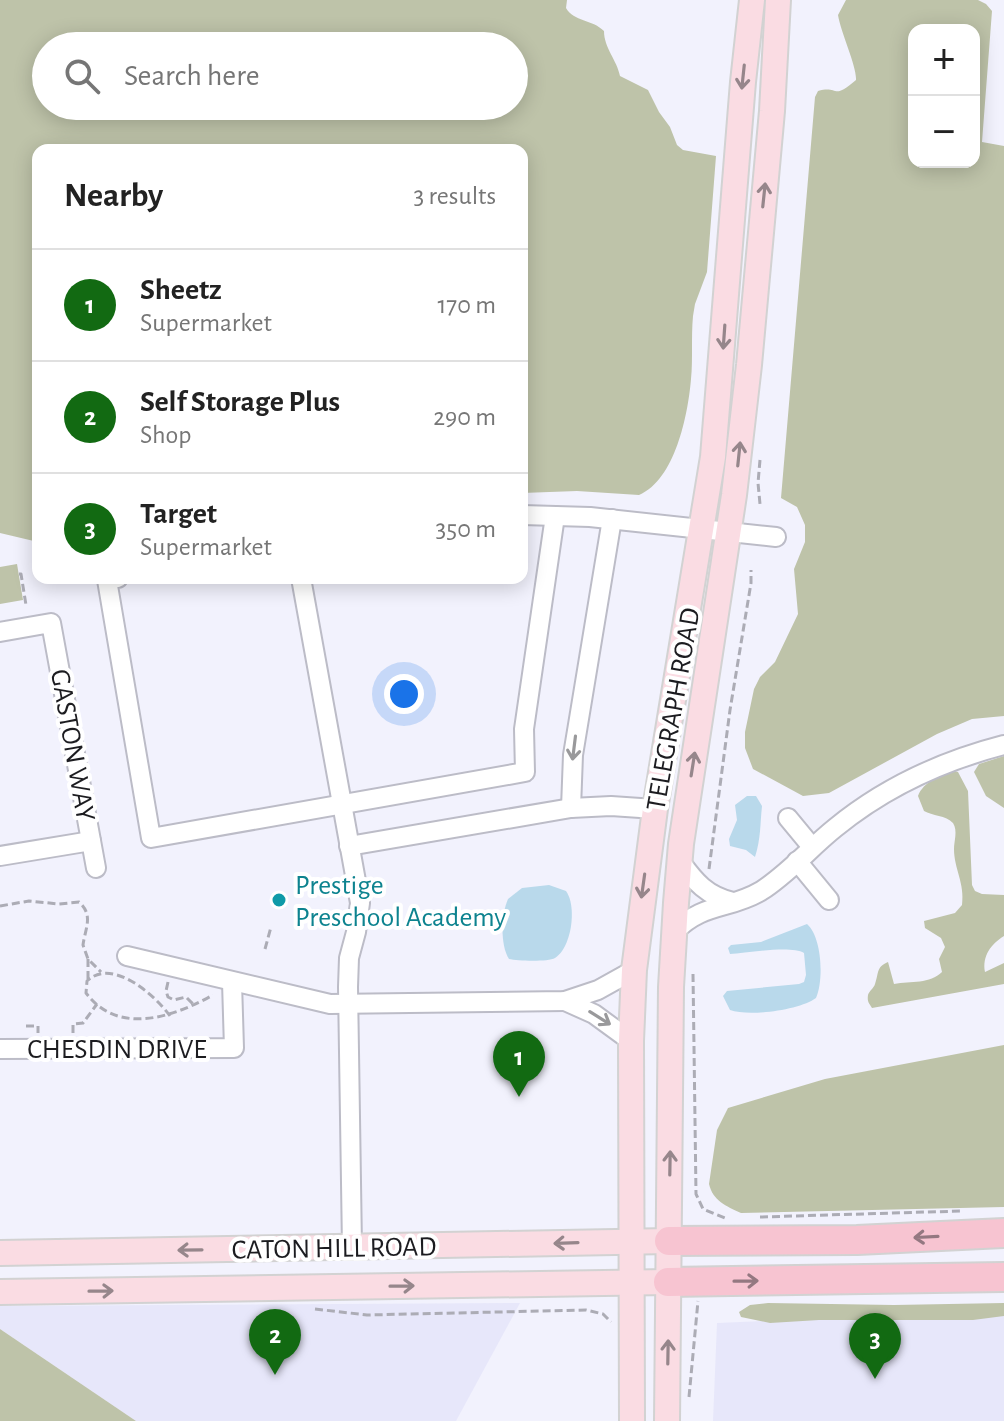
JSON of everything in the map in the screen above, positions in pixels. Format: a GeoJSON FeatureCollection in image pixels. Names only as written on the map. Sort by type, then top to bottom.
{"type":"FeatureCollection","features":[{"type":"Feature","properties":{"kind":"highway"},"geometry":{"type":"LineString","coordinates":[[669,1241],[857,1240],[1004,1233]]}},
{"type":"Feature","properties":{"kind":"highway"},"geometry":{"type":"LineString","coordinates":[[668,1282],[1004,1277]]}},
{"type":"Feature","properties":{"kind":"main road","name":"TELEGRAPH ROAD"},"geometry":{"type":"LineString","coordinates":[[632,1421],[631,1041],[634,970],[655,809],[702,528],[720,397],[752,0]]}},
{"type":"Feature","properties":{"kind":"main road","name":"TELEGRAPH ROAD"},"geometry":{"type":"LineString","coordinates":[[667,1421],[674,932],[686,812],[729,531],[749,365],[772,111],[778,0]]}},
{"type":"Feature","properties":{"kind":"main road"},"geometry":{"type":"LineString","coordinates":[[655,809],[686,812]]}},
{"type":"Feature","properties":{"kind":"main road","name":"CATON HILL ROAD"},"geometry":{"type":"LineString","coordinates":[[0,1253],[669,1241]]}},
{"type":"Feature","properties":{"kind":"main road","name":"CATON HILL ROAD"},"geometry":{"type":"LineString","coordinates":[[0,1292],[668,1282]]}},
{"type":"Feature","properties":{"kind":"street"},"geometry":{"type":"LineString","coordinates":[[528,515],[612,519],[776,537]]}},
{"type":"Feature","properties":{"kind":"street"},"geometry":{"type":"LineString","coordinates":[[108,584],[151,838],[525,772],[524,729],[555,516]]}},
{"type":"Feature","properties":{"kind":"street"},"geometry":{"type":"LineString","coordinates":[[571,808],[573,755],[612,519]]}},
{"type":"Feature","properties":{"kind":"street"},"geometry":{"type":"LineString","coordinates":[[302,584],[360,903],[349,958],[352,1247]]}},
{"type":"Feature","properties":{"kind":"street","name":"GASTON WAY"},"geometry":{"type":"LineString","coordinates":[[0,632],[51,623],[96,868]]}},
{"type":"Feature","properties":{"kind":"street"},"geometry":{"type":"LineString","coordinates":[[674,932],[693,915],[767,887],[812,847],[898,786],[962,758],[1004,745]]}},
{"type":"Feature","properties":{"kind":"street"},"geometry":{"type":"LineString","coordinates":[[349,846],[571,808],[611,806],[655,809]]}},
{"type":"Feature","properties":{"kind":"street"},"geometry":{"type":"LineString","coordinates":[[788,818],[812,847]]}},
{"type":"Feature","properties":{"kind":"street"},"geometry":{"type":"LineString","coordinates":[[0,856],[91,841]]}},
{"type":"Feature","properties":{"kind":"street"},"geometry":{"type":"LineString","coordinates":[[680,861],[705,891],[733,902]]}},
{"type":"Feature","properties":{"kind":"street"},"geometry":{"type":"LineString","coordinates":[[797,861],[829,900]]}},
{"type":"Feature","properties":{"kind":"street"},"geometry":{"type":"LineString","coordinates":[[127,956],[325,1004],[348,1006],[565,1001],[598,990],[634,970]]}},
{"type":"Feature","properties":{"kind":"street","name":"CHESDIN DRIVE"},"geometry":{"type":"LineString","coordinates":[[0,1049],[234,1048],[232,982]]}},
{"type":"Feature","properties":{"kind":"street"},"geometry":{"type":"LineString","coordinates":[[565,1001],[599,1017],[631,1041]]}},
{"type":"Feature","properties":{"kind":"path"},"geometry":{"type":"LineString","coordinates":[[708,882],[751,570]]}},
{"type":"Feature","properties":{"kind":"path"},"geometry":{"type":"LineString","coordinates":[[19,574],[26,605]]}},
{"type":"Feature","properties":{"kind":"path"},"geometry":{"type":"LineString","coordinates":[[0,906],[29,901],[79,902],[88,918],[88,929],[82,943],[88,959],[85,990],[97,1004],[118,1015],[136,1018],[170,1016],[213,995]]}},
{"type":"Feature","properties":{"kind":"path"},"geometry":{"type":"LineString","coordinates":[[265,949],[271,927]]}},
{"type":"Feature","properties":{"kind":"path"},"geometry":{"type":"LineString","coordinates":[[88,959],[103,973],[130,980],[146,990],[170,1016]]}},
{"type":"Feature","properties":{"kind":"path"},"geometry":{"type":"LineString","coordinates":[[694,966],[696,1194],[702,1211],[728,1218]]}},
{"type":"Feature","properties":{"kind":"path"},"geometry":{"type":"LineString","coordinates":[[88,979],[103,973]]}},
{"type":"Feature","properties":{"kind":"path"},"geometry":{"type":"LineString","coordinates":[[161,1003],[168,997],[168,982]]}},
{"type":"Feature","properties":{"kind":"path"},"geometry":{"type":"LineString","coordinates":[[168,997],[174,1000],[186,997],[194,1005]]}},
{"type":"Feature","properties":{"kind":"path"},"geometry":{"type":"LineString","coordinates":[[71,1036],[73,1024],[83,1023],[97,1004]]}},
{"type":"Feature","properties":{"kind":"path"},"geometry":{"type":"LineString","coordinates":[[26,1026],[38,1026],[40,1036]]}},
{"type":"Feature","properties":{"kind":"path"},"geometry":{"type":"LineString","coordinates":[[759,1217],[966,1211]]}},
{"type":"Feature","properties":{"kind":"path"},"geometry":{"type":"LineString","coordinates":[[688,1402],[698,1301]]}},
{"type":"Feature","properties":{"kind":"path"},"geometry":{"type":"LineString","coordinates":[[305,1307],[367,1315],[586,1310],[603,1314],[613,1325]]}},
{"type":"Feature","properties":{"kind":"path"},"geometry":{"type":"LineString","coordinates":[[686,1320],[697,1321]]}},
{"type":"Feature","properties":{"kind":"shaded area"},"geometry":{"type":"Polygon","coordinates":[[[747,796],[756,796],[762,806],[755,857],[746,850],[730,846],[729,839],[737,820],[735,805],[747,796]]]}},
{"type":"Feature","properties":{"kind":"shaded area"},"geometry":{"type":"Polygon","coordinates":[[[549,885],[566,891],[571,906],[569,936],[561,953],[551,959],[509,959],[502,930],[508,899],[522,888],[549,885]]]}},
{"type":"Feature","properties":{"kind":"shaded area"},"geometry":{"type":"Polygon","coordinates":[[[807,924],[819,948],[820,981],[816,998],[774,1011],[749,1013],[730,1010],[723,996],[727,991],[799,984],[804,982],[806,975],[804,953],[779,950],[730,954],[728,948],[731,945],[761,942],[807,924]]]}},
{"type":"Feature","properties":{"kind":"shaded area"},"geometry":{"type":"Polygon","coordinates":[[[520,1303],[456,1421],[136,1421],[0,1329],[0,1306],[520,1303]]]}},
{"type":"Feature","properties":{"kind":"shaded area"},"geometry":{"type":"Polygon","coordinates":[[[1004,1311],[1004,1421],[713,1421],[717,1323],[1004,1311]]]}},
{"type":"Feature","properties":{"kind":"green space"},"geometry":{"type":"Polygon","coordinates":[[[0,0],[567,0],[569,13],[604,31],[620,76],[648,90],[677,145],[683,150],[716,156],[707,272],[693,316],[692,371],[683,428],[662,476],[639,495],[577,491],[528,493],[528,144],[32,144],[32,541],[0,533],[0,0]]]}},
{"type":"Feature","properties":{"kind":"green space"},"geometry":{"type":"Polygon","coordinates":[[[846,0],[978,0],[992,11],[982,142],[1004,146],[1004,716],[972,719],[937,734],[829,793],[803,796],[753,769],[745,748],[745,732],[754,689],[760,677],[775,662],[798,614],[794,569],[805,542],[805,525],[797,507],[781,498],[815,97],[818,91],[839,91],[856,80],[838,15],[846,0]]]}},
{"type":"Feature","properties":{"kind":"green space"},"geometry":{"type":"Polygon","coordinates":[[[17,564],[23,600],[0,604],[0,567],[17,564]]]}},
{"type":"Feature","properties":{"kind":"green space"},"geometry":{"type":"Polygon","coordinates":[[[1004,756],[1004,808],[986,796],[974,772],[979,764],[1004,756]]]}},
{"type":"Feature","properties":{"kind":"green space"},"geometry":{"type":"Polygon","coordinates":[[[958,772],[968,791],[972,885],[975,891],[982,894],[1004,895],[1004,936],[988,951],[984,966],[985,972],[1004,963],[1004,984],[872,1008],[868,995],[884,964],[888,962],[894,984],[926,980],[942,972],[939,959],[945,947],[941,938],[925,928],[924,921],[955,913],[962,905],[962,890],[954,856],[955,829],[950,820],[924,811],[918,796],[928,783],[958,772]]]}},
{"type":"Feature","properties":{"kind":"green space"},"geometry":{"type":"Polygon","coordinates":[[[1004,1045],[1004,1207],[741,1213],[721,1202],[711,1190],[709,1184],[717,1130],[728,1108],[825,1079],[1004,1045]]]}},
{"type":"Feature","properties":{"kind":"green space"},"geometry":{"type":"Polygon","coordinates":[[[1004,1303],[1004,1316],[973,1320],[770,1323],[741,1317],[739,1312],[750,1305],[1004,1303]]]}},
{"type":"Feature","properties":{"kind":"green space"},"geometry":{"type":"Polygon","coordinates":[[[0,1329],[136,1421],[0,1421],[0,1329]]]}},
{"type":"Feature","properties":{"kind":"place","name":"Prestige Preschool Academy"},"geometry":{"type":"Point","coordinates":[279,900]}},
{"type":"Feature","properties":{"kind":"place","name":"Sheetz"},"geometry":{"type":"Point","coordinates":[519,1097]}},
{"type":"Feature","properties":{"kind":"place","name":"Self Storage Plus"},"geometry":{"type":"Point","coordinates":[275,1375]}},
{"type":"Feature","properties":{"kind":"place","name":"Target"},"geometry":{"type":"Point","coordinates":[875,1379]}}]}
